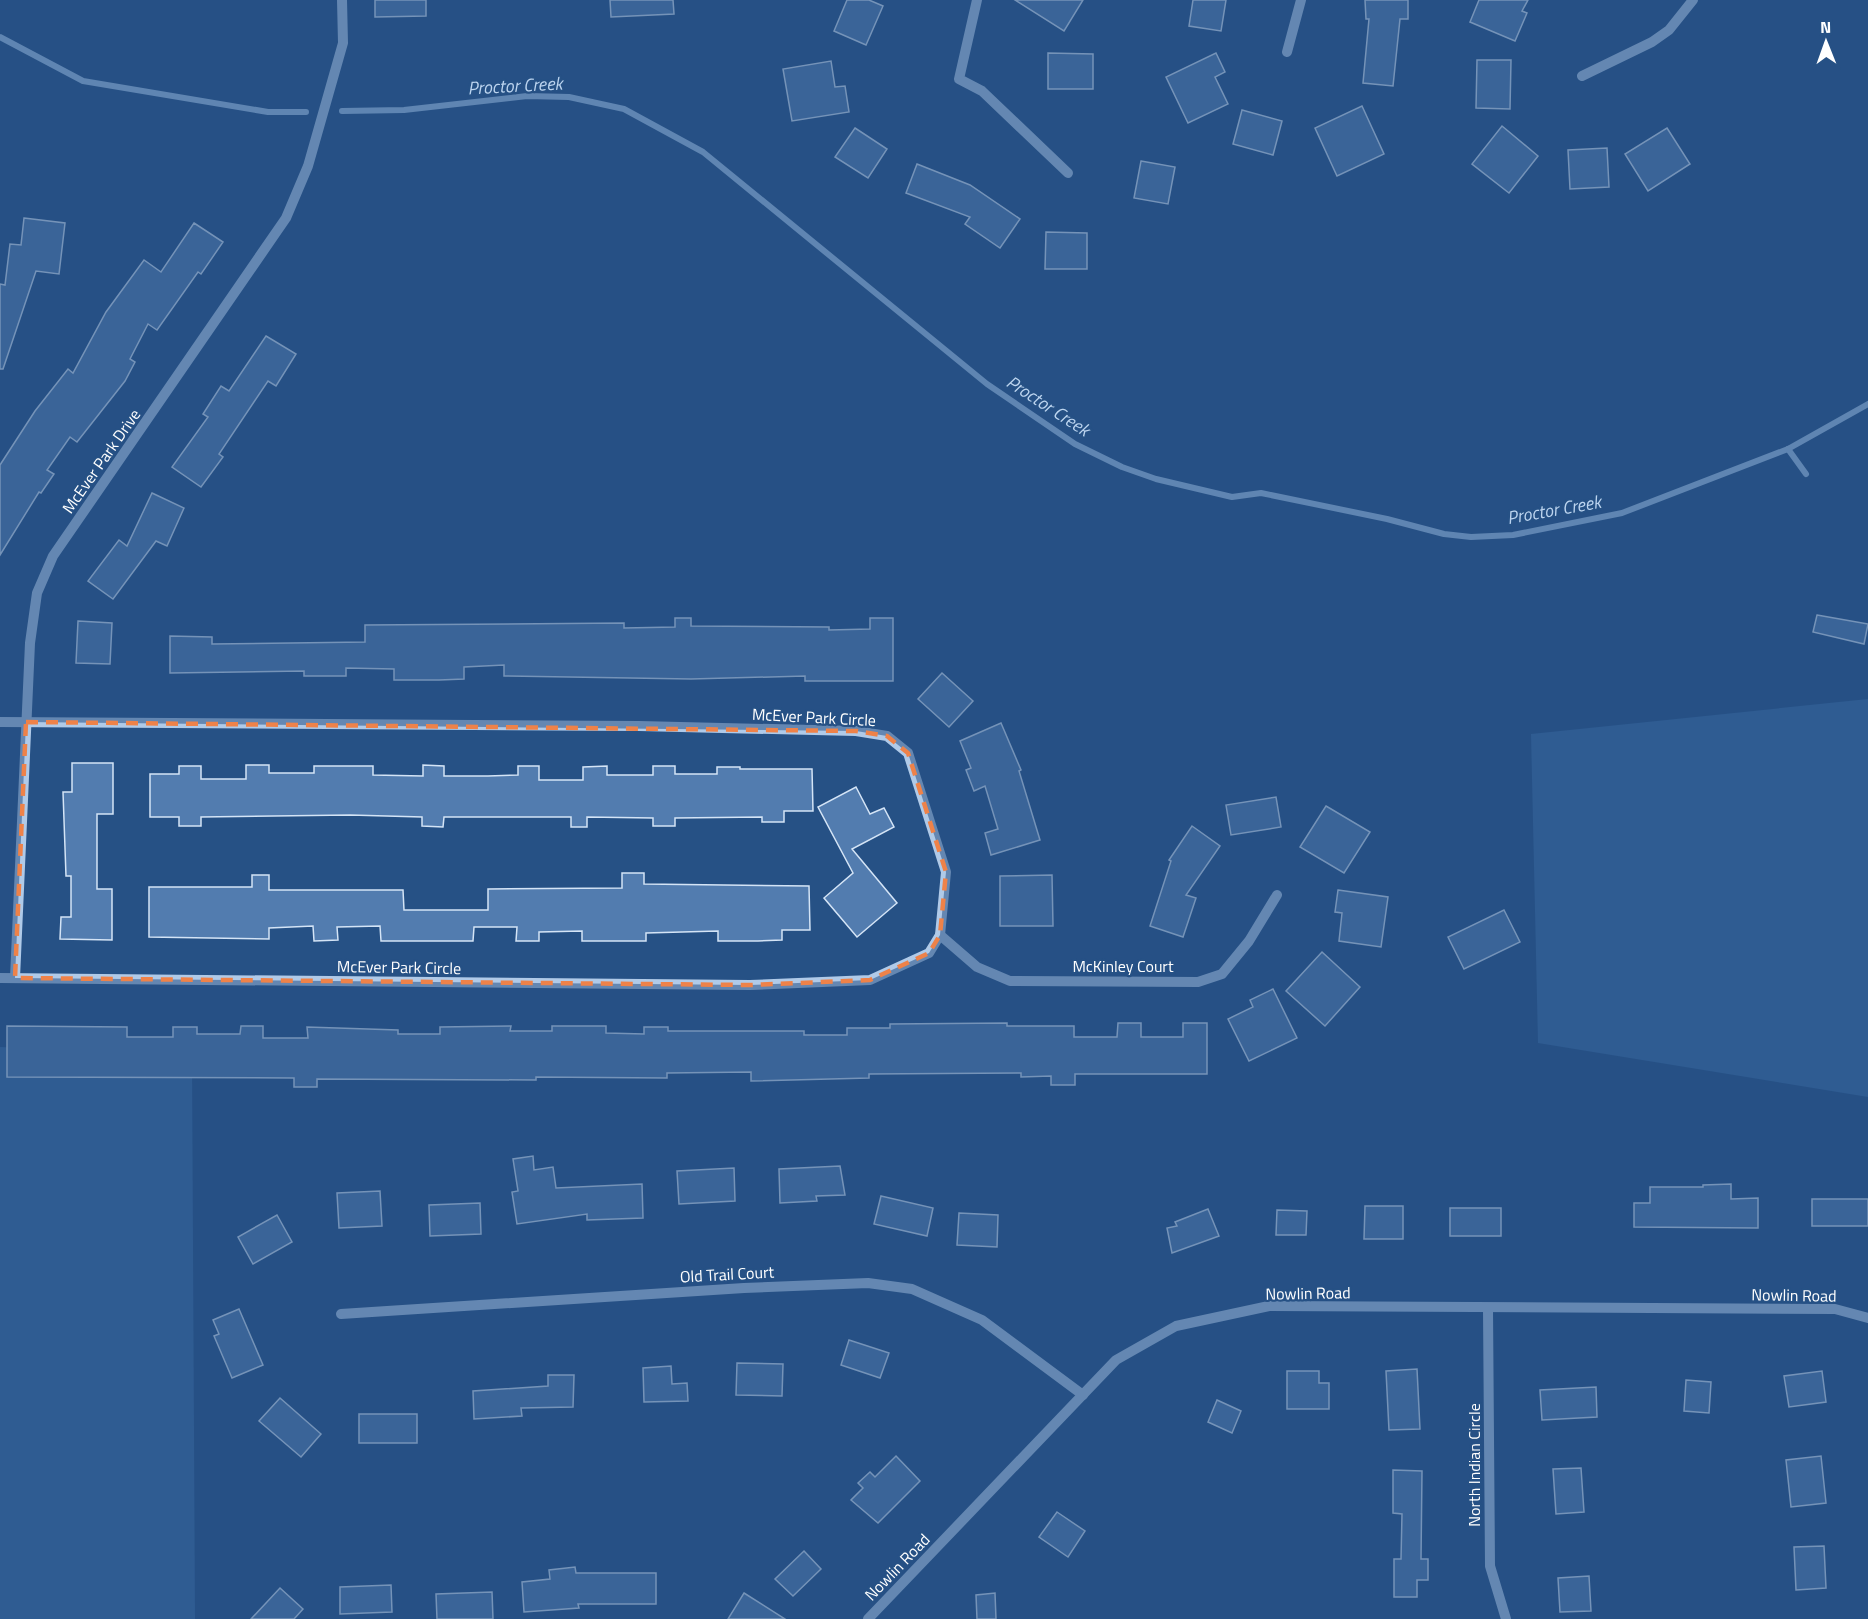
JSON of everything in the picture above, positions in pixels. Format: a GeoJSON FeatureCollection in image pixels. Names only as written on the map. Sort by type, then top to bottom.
{"type":"FeatureCollection","features":[{"type":"Feature","properties":{"kind":"street","name":"McEver Park Drive"},"geometry":{"type":"LineString","coordinates":[[15,978],[30,643],[37,593],[53,556],[286,218],[308,166],[343,43],[342,0]]}},
{"type":"Feature","properties":{"kind":"street"},"geometry":{"type":"LineString","coordinates":[[977,0],[959,79],[982,91],[1068,172]]}},
{"type":"Feature","properties":{"kind":"street"},"geometry":{"type":"LineString","coordinates":[[1287,52],[1301,0]]}},
{"type":"Feature","properties":{"kind":"street"},"geometry":{"type":"LineString","coordinates":[[1582,76],[1652,42],[1669,30],[1693,0]]}},
{"type":"Feature","properties":{"kind":"street","name":"McEver Park Circle"},"geometry":{"type":"LineString","coordinates":[[0,722],[639,726],[856,731],[887,736],[908,753],[946,872],[940,935],[929,953],[870,980],[750,985],[0,978]]}},
{"type":"Feature","properties":{"kind":"street","name":"McKinley Court"},"geometry":{"type":"LineString","coordinates":[[940,935],[977,967],[1010,981],[1198,982],[1222,974],[1249,941],[1277,895]]}},
{"type":"Feature","properties":{"kind":"street","name":"Old Trail Court"},"geometry":{"type":"LineString","coordinates":[[341,1314],[744,1288],[868,1283],[912,1289],[982,1320],[1083,1395]]}},
{"type":"Feature","properties":{"kind":"street","name":"Nowlin Road"},"geometry":{"type":"LineString","coordinates":[[868,1619],[1116,1360],[1176,1326],[1269,1306],[1488,1309],[1835,1309],[1868,1318]]}},
{"type":"Feature","properties":{"kind":"street","name":"North Indian Circle"},"geometry":{"type":"LineString","coordinates":[[1488,1309],[1490,1566],[1506,1619]]}},
{"type":"Feature","properties":{"kind":"highlighted area"},"geometry":{"type":"Polygon","coordinates":[[[26,722],[856,731],[887,736],[908,753],[946,872],[940,935],[929,953],[870,980],[750,985],[15,978],[26,722]]]}},
{"type":"Feature","properties":{"kind":"shaded area"},"geometry":{"type":"Polygon","coordinates":[[[1868,699],[1868,1097],[1538,1043],[1531,734],[1868,699]]]}},
{"type":"Feature","properties":{"kind":"shaded area"},"geometry":{"type":"Polygon","coordinates":[[[0,1047],[192,1055],[195,1619],[0,1619],[0,1047]]]}},
{"type":"Feature","properties":{"kind":"building"},"geometry":{"type":"Polygon","coordinates":[[[375,0],[426,0],[426,16],[375,17],[375,0]]]}},
{"type":"Feature","properties":{"kind":"building"},"geometry":{"type":"Polygon","coordinates":[[[610,0],[673,0],[674,14],[611,17],[610,0]]]}},
{"type":"Feature","properties":{"kind":"building"},"geometry":{"type":"Polygon","coordinates":[[[847,0],[869,0],[883,6],[866,45],[834,31],[847,0]]]}},
{"type":"Feature","properties":{"kind":"building"},"geometry":{"type":"Polygon","coordinates":[[[1015,0],[1083,0],[1064,31],[1015,0]]]}},
{"type":"Feature","properties":{"kind":"building"},"geometry":{"type":"Polygon","coordinates":[[[1193,0],[1226,0],[1221,31],[1189,26],[1193,0]]]}},
{"type":"Feature","properties":{"kind":"building"},"geometry":{"type":"Polygon","coordinates":[[[1365,0],[1408,0],[1408,19],[1400,19],[1393,86],[1363,83],[1369,19],[1366,19],[1365,0]]]}},
{"type":"Feature","properties":{"kind":"building"},"geometry":{"type":"Polygon","coordinates":[[[1479,0],[1528,0],[1522,11],[1527,13],[1515,41],[1470,22],[1479,0]]]}},
{"type":"Feature","properties":{"kind":"building"},"geometry":{"type":"Polygon","coordinates":[[[1048,53],[1093,54],[1093,89],[1048,89],[1048,53]]]}},
{"type":"Feature","properties":{"kind":"building"},"geometry":{"type":"Polygon","coordinates":[[[1216,53],[1225,72],[1215,77],[1228,104],[1188,123],[1166,77],[1216,53]]]}},
{"type":"Feature","properties":{"kind":"building"},"geometry":{"type":"Polygon","coordinates":[[[1477,60],[1511,60],[1510,109],[1476,108],[1477,60]]]}},
{"type":"Feature","properties":{"kind":"building"},"geometry":{"type":"Polygon","coordinates":[[[831,61],[835,87],[845,86],[849,112],[792,121],[783,69],[831,61]]]}},
{"type":"Feature","properties":{"kind":"building"},"geometry":{"type":"Polygon","coordinates":[[[1362,106],[1384,154],[1337,176],[1315,128],[1362,106]]]}},
{"type":"Feature","properties":{"kind":"building"},"geometry":{"type":"Polygon","coordinates":[[[1242,110],[1282,121],[1273,155],[1233,144],[1242,110]]]}},
{"type":"Feature","properties":{"kind":"building"},"geometry":{"type":"Polygon","coordinates":[[[1502,126],[1538,156],[1509,193],[1472,164],[1502,126]]]}},
{"type":"Feature","properties":{"kind":"building"},"geometry":{"type":"Polygon","coordinates":[[[855,128],[887,149],[868,178],[835,157],[855,128]]]}},
{"type":"Feature","properties":{"kind":"building"},"geometry":{"type":"Polygon","coordinates":[[[1667,128],[1690,164],[1648,191],[1625,154],[1667,128]]]}},
{"type":"Feature","properties":{"kind":"building"},"geometry":{"type":"Polygon","coordinates":[[[1607,148],[1609,187],[1570,189],[1568,150],[1607,148]]]}},
{"type":"Feature","properties":{"kind":"building"},"geometry":{"type":"Polygon","coordinates":[[[1141,161],[1175,167],[1168,204],[1134,198],[1141,161]]]}},
{"type":"Feature","properties":{"kind":"building"},"geometry":{"type":"Polygon","coordinates":[[[917,164],[970,185],[1020,219],[1000,248],[965,224],[970,217],[906,193],[917,164]]]}},
{"type":"Feature","properties":{"kind":"building"},"geometry":{"type":"Polygon","coordinates":[[[24,218],[65,223],[59,274],[36,271],[3,369],[0,369],[0,284],[5,285],[10,244],[21,245],[24,218]]]}},
{"type":"Feature","properties":{"kind":"building"},"geometry":{"type":"Polygon","coordinates":[[[194,223],[223,242],[201,274],[198,272],[157,330],[148,324],[130,359],[135,362],[125,381],[77,442],[70,437],[47,470],[54,474],[41,493],[39,492],[0,555],[0,465],[35,411],[68,369],[73,373],[106,312],[144,260],[161,272],[194,223]]]}},
{"type":"Feature","properties":{"kind":"building"},"geometry":{"type":"Polygon","coordinates":[[[1046,232],[1087,233],[1087,269],[1045,269],[1046,232]]]}},
{"type":"Feature","properties":{"kind":"building"},"geometry":{"type":"Polygon","coordinates":[[[266,336],[296,354],[276,386],[268,381],[219,454],[223,457],[201,487],[172,467],[208,417],[203,414],[221,386],[229,391],[266,336]]]}},
{"type":"Feature","properties":{"kind":"building"},"geometry":{"type":"Polygon","coordinates":[[[152,493],[184,508],[167,546],[156,541],[113,599],[88,581],[119,540],[127,546],[152,493]]]}},
{"type":"Feature","properties":{"kind":"building"},"geometry":{"type":"Polygon","coordinates":[[[1817,615],[1868,624],[1864,644],[1813,632],[1817,615]]]}},
{"type":"Feature","properties":{"kind":"building"},"geometry":{"type":"Polygon","coordinates":[[[675,618],[691,618],[691,626],[829,627],[829,630],[870,629],[870,618],[893,618],[893,681],[805,681],[805,676],[691,679],[504,676],[504,665],[464,667],[464,679],[439,680],[394,680],[394,669],[346,668],[346,676],[304,676],[304,671],[170,673],[170,636],[212,637],[212,644],[365,642],[365,625],[624,623],[624,628],[675,627],[675,618]]]}},
{"type":"Feature","properties":{"kind":"building"},"geometry":{"type":"Polygon","coordinates":[[[78,621],[112,623],[110,664],[76,663],[78,621]]]}},
{"type":"Feature","properties":{"kind":"building"},"geometry":{"type":"Polygon","coordinates":[[[942,673],[973,701],[949,727],[918,699],[942,673]]]}},
{"type":"Feature","properties":{"kind":"building"},"geometry":{"type":"Polygon","coordinates":[[[1001,723],[1021,770],[1019,771],[1040,840],[991,855],[985,833],[998,829],[985,786],[974,791],[966,770],[971,768],[960,741],[1001,723]]]}},
{"type":"Feature","properties":{"kind":"building"},"geometry":{"type":"Polygon","coordinates":[[[72,763],[113,763],[113,814],[97,814],[97,889],[112,889],[112,940],[60,939],[61,917],[71,917],[71,876],[66,876],[63,792],[72,792],[72,763]]]}},
{"type":"Feature","properties":{"kind":"building"},"geometry":{"type":"Polygon","coordinates":[[[246,765],[269,765],[269,773],[314,773],[314,766],[373,766],[373,775],[423,776],[423,765],[444,766],[444,776],[518,775],[518,766],[539,766],[539,780],[583,780],[583,767],[607,766],[607,775],[653,775],[653,766],[675,766],[675,774],[717,774],[717,767],[812,769],[813,811],[784,811],[784,822],[762,822],[762,817],[675,818],[675,826],[653,826],[653,818],[587,817],[587,827],[571,827],[571,817],[444,817],[443,827],[422,826],[422,817],[350,815],[201,817],[201,826],[179,826],[179,817],[150,817],[150,774],[179,774],[179,766],[201,766],[201,779],[246,779],[246,765]]]}},
{"type":"Feature","properties":{"kind":"building"},"geometry":{"type":"Polygon","coordinates":[[[856,787],[870,814],[884,808],[894,827],[852,849],[897,903],[857,937],[824,898],[853,873],[818,807],[856,787]]]}},
{"type":"Feature","properties":{"kind":"building"},"geometry":{"type":"Polygon","coordinates":[[[1276,797],[1281,827],[1231,835],[1226,805],[1276,797]]]}},
{"type":"Feature","properties":{"kind":"building"},"geometry":{"type":"Polygon","coordinates":[[[1326,806],[1370,832],[1344,873],[1300,847],[1326,806]]]}},
{"type":"Feature","properties":{"kind":"building"},"geometry":{"type":"Polygon","coordinates":[[[1192,826],[1220,846],[1186,895],[1196,898],[1183,937],[1150,926],[1171,861],[1169,860],[1192,826]]]}},
{"type":"Feature","properties":{"kind":"building"},"geometry":{"type":"Polygon","coordinates":[[[622,873],[644,873],[644,884],[809,886],[810,930],[782,930],[782,940],[758,941],[718,941],[718,931],[646,933],[646,941],[582,941],[582,931],[539,932],[539,941],[516,941],[517,927],[474,927],[473,941],[381,941],[380,926],[337,927],[338,940],[314,941],[313,926],[269,928],[269,939],[149,937],[149,887],[252,887],[252,875],[269,875],[269,890],[403,890],[404,910],[488,910],[488,889],[622,888],[622,873]]]}},
{"type":"Feature","properties":{"kind":"building"},"geometry":{"type":"Polygon","coordinates":[[[1052,875],[1053,926],[1000,926],[1000,876],[1052,875]]]}},
{"type":"Feature","properties":{"kind":"building"},"geometry":{"type":"Polygon","coordinates":[[[1338,890],[1388,897],[1381,947],[1339,941],[1342,913],[1335,912],[1338,890]]]}},
{"type":"Feature","properties":{"kind":"building"},"geometry":{"type":"Polygon","coordinates":[[[1504,910],[1520,942],[1464,969],[1448,937],[1504,910]]]}},
{"type":"Feature","properties":{"kind":"building"},"geometry":{"type":"Polygon","coordinates":[[[1322,952],[1360,987],[1325,1026],[1286,991],[1322,952]]]}},
{"type":"Feature","properties":{"kind":"building"},"geometry":{"type":"Polygon","coordinates":[[[1273,989],[1297,1038],[1249,1061],[1228,1019],[1253,1007],[1250,1000],[1273,989]]]}},
{"type":"Feature","properties":{"kind":"building"},"geometry":{"type":"Polygon","coordinates":[[[1007,1023],[1007,1026],[1074,1026],[1074,1037],[1117,1037],[1118,1023],[1141,1023],[1141,1037],[1183,1037],[1183,1023],[1207,1023],[1207,1074],[1075,1074],[1075,1085],[1051,1085],[1051,1076],[1021,1077],[1021,1073],[869,1074],[869,1078],[751,1081],[751,1072],[667,1073],[667,1078],[317,1079],[317,1087],[294,1087],[294,1078],[7,1077],[7,1026],[127,1027],[127,1037],[173,1037],[173,1027],[197,1027],[197,1034],[240,1034],[241,1026],[263,1026],[263,1038],[308,1038],[307,1027],[398,1030],[398,1034],[440,1034],[440,1027],[511,1026],[510,1031],[552,1031],[552,1026],[606,1026],[606,1033],[644,1034],[644,1027],[668,1027],[668,1031],[804,1031],[804,1035],[847,1035],[847,1028],[890,1028],[890,1024],[1007,1023]]]}},
{"type":"Feature","properties":{"kind":"building"},"geometry":{"type":"Polygon","coordinates":[[[533,1156],[534,1170],[553,1167],[556,1188],[642,1184],[643,1218],[587,1220],[587,1214],[517,1224],[512,1192],[518,1191],[513,1159],[533,1156]]]}},
{"type":"Feature","properties":{"kind":"building"},"geometry":{"type":"Polygon","coordinates":[[[840,1166],[845,1195],[816,1196],[817,1201],[780,1203],[779,1169],[840,1166]]]}},
{"type":"Feature","properties":{"kind":"building"},"geometry":{"type":"Polygon","coordinates":[[[734,1168],[735,1201],[679,1204],[677,1171],[734,1168]]]}},
{"type":"Feature","properties":{"kind":"building"},"geometry":{"type":"Polygon","coordinates":[[[1731,1184],[1731,1199],[1758,1198],[1758,1228],[1634,1227],[1634,1203],[1650,1203],[1650,1187],[1703,1187],[1703,1185],[1731,1184]]]}},
{"type":"Feature","properties":{"kind":"building"},"geometry":{"type":"Polygon","coordinates":[[[380,1191],[382,1226],[339,1228],[337,1193],[380,1191]]]}},
{"type":"Feature","properties":{"kind":"building"},"geometry":{"type":"Polygon","coordinates":[[[881,1196],[933,1208],[927,1236],[874,1224],[881,1196]]]}},
{"type":"Feature","properties":{"kind":"building"},"geometry":{"type":"Polygon","coordinates":[[[1812,1199],[1868,1199],[1868,1226],[1812,1226],[1812,1199]]]}},
{"type":"Feature","properties":{"kind":"building"},"geometry":{"type":"Polygon","coordinates":[[[480,1203],[481,1234],[430,1236],[429,1205],[480,1203]]]}},
{"type":"Feature","properties":{"kind":"building"},"geometry":{"type":"Polygon","coordinates":[[[1365,1206],[1403,1206],[1403,1239],[1364,1239],[1365,1206]]]}},
{"type":"Feature","properties":{"kind":"building"},"geometry":{"type":"Polygon","coordinates":[[[1450,1208],[1501,1208],[1501,1236],[1450,1236],[1450,1208]]]}},
{"type":"Feature","properties":{"kind":"building"},"geometry":{"type":"Polygon","coordinates":[[[1208,1209],[1219,1236],[1172,1253],[1167,1228],[1177,1226],[1175,1222],[1208,1209]]]}},
{"type":"Feature","properties":{"kind":"building"},"geometry":{"type":"Polygon","coordinates":[[[1277,1210],[1307,1211],[1306,1235],[1276,1235],[1277,1210]]]}},
{"type":"Feature","properties":{"kind":"building"},"geometry":{"type":"Polygon","coordinates":[[[959,1213],[998,1215],[997,1247],[957,1245],[959,1213]]]}},
{"type":"Feature","properties":{"kind":"building"},"geometry":{"type":"Polygon","coordinates":[[[277,1215],[292,1242],[253,1264],[238,1237],[277,1215]]]}},
{"type":"Feature","properties":{"kind":"building"},"geometry":{"type":"Polygon","coordinates":[[[239,1309],[263,1365],[232,1378],[214,1336],[219,1334],[213,1320],[239,1309]]]}},
{"type":"Feature","properties":{"kind":"building"},"geometry":{"type":"Polygon","coordinates":[[[849,1340],[889,1353],[880,1378],[841,1365],[849,1340]]]}},
{"type":"Feature","properties":{"kind":"building"},"geometry":{"type":"Polygon","coordinates":[[[737,1363],[783,1364],[782,1396],[736,1395],[737,1363]]]}},
{"type":"Feature","properties":{"kind":"building"},"geometry":{"type":"Polygon","coordinates":[[[671,1366],[672,1384],[687,1383],[688,1401],[644,1402],[643,1368],[671,1366]]]}},
{"type":"Feature","properties":{"kind":"building"},"geometry":{"type":"Polygon","coordinates":[[[1417,1369],[1420,1429],[1389,1430],[1386,1371],[1417,1369]]]}},
{"type":"Feature","properties":{"kind":"building"},"geometry":{"type":"Polygon","coordinates":[[[1287,1371],[1319,1371],[1319,1383],[1329,1383],[1329,1409],[1287,1409],[1287,1371]]]}},
{"type":"Feature","properties":{"kind":"building"},"geometry":{"type":"Polygon","coordinates":[[[1822,1371],[1826,1402],[1789,1407],[1784,1376],[1822,1371]]]}},
{"type":"Feature","properties":{"kind":"building"},"geometry":{"type":"Polygon","coordinates":[[[548,1375],[574,1375],[573,1407],[521,1408],[522,1416],[474,1419],[473,1391],[548,1386],[548,1375]]]}},
{"type":"Feature","properties":{"kind":"building"},"geometry":{"type":"Polygon","coordinates":[[[1686,1380],[1711,1382],[1709,1413],[1684,1411],[1686,1380]]]}},
{"type":"Feature","properties":{"kind":"building"},"geometry":{"type":"Polygon","coordinates":[[[1596,1387],[1597,1417],[1542,1420],[1540,1390],[1596,1387]]]}},
{"type":"Feature","properties":{"kind":"building"},"geometry":{"type":"Polygon","coordinates":[[[280,1398],[321,1434],[301,1457],[259,1421],[280,1398]]]}},
{"type":"Feature","properties":{"kind":"building"},"geometry":{"type":"Polygon","coordinates":[[[1217,1400],[1241,1411],[1232,1433],[1208,1422],[1217,1400]]]}},
{"type":"Feature","properties":{"kind":"building"},"geometry":{"type":"Polygon","coordinates":[[[359,1414],[417,1414],[417,1443],[359,1443],[359,1414]]]}},
{"type":"Feature","properties":{"kind":"building"},"geometry":{"type":"Polygon","coordinates":[[[896,1456],[920,1481],[878,1523],[851,1500],[863,1488],[858,1483],[870,1472],[875,1477],[896,1456]]]}},
{"type":"Feature","properties":{"kind":"building"},"geometry":{"type":"Polygon","coordinates":[[[1821,1456],[1826,1503],[1791,1507],[1786,1460],[1821,1456]]]}},
{"type":"Feature","properties":{"kind":"building"},"geometry":{"type":"Polygon","coordinates":[[[1581,1468],[1584,1512],[1556,1514],[1553,1469],[1581,1468]]]}},
{"type":"Feature","properties":{"kind":"building"},"geometry":{"type":"Polygon","coordinates":[[[1393,1470],[1422,1471],[1421,1559],[1428,1559],[1428,1580],[1417,1580],[1417,1597],[1394,1597],[1394,1559],[1401,1559],[1402,1514],[1393,1513],[1393,1470]]]}},
{"type":"Feature","properties":{"kind":"building"},"geometry":{"type":"Polygon","coordinates":[[[1057,1512],[1085,1531],[1068,1557],[1039,1537],[1057,1512]]]}},
{"type":"Feature","properties":{"kind":"building"},"geometry":{"type":"Polygon","coordinates":[[[1824,1546],[1826,1588],[1796,1590],[1794,1547],[1824,1546]]]}},
{"type":"Feature","properties":{"kind":"building"},"geometry":{"type":"Polygon","coordinates":[[[804,1551],[821,1569],[793,1596],[775,1579],[804,1551]]]}},
{"type":"Feature","properties":{"kind":"building"},"geometry":{"type":"Polygon","coordinates":[[[575,1567],[576,1573],[656,1573],[656,1604],[578,1604],[579,1608],[524,1612],[522,1582],[550,1579],[549,1570],[575,1567]]]}},
{"type":"Feature","properties":{"kind":"building"},"geometry":{"type":"Polygon","coordinates":[[[1589,1576],[1591,1611],[1560,1612],[1558,1578],[1589,1576]]]}},
{"type":"Feature","properties":{"kind":"building"},"geometry":{"type":"Polygon","coordinates":[[[391,1585],[392,1612],[340,1614],[340,1587],[391,1585]]]}},
{"type":"Feature","properties":{"kind":"building"},"geometry":{"type":"Polygon","coordinates":[[[280,1588],[303,1609],[294,1619],[251,1619],[280,1588]]]}},
{"type":"Feature","properties":{"kind":"building"},"geometry":{"type":"Polygon","coordinates":[[[492,1592],[493,1619],[437,1619],[436,1594],[492,1592]]]}},
{"type":"Feature","properties":{"kind":"building"},"geometry":{"type":"Polygon","coordinates":[[[744,1593],[785,1619],[728,1619],[744,1593]]]}},
{"type":"Feature","properties":{"kind":"building"},"geometry":{"type":"Polygon","coordinates":[[[995,1593],[996,1619],[977,1619],[976,1595],[995,1593]]]}},
{"type":"Feature","properties":{"kind":"waterway","name":"Proctor Creek"},"geometry":{"type":"LineString","coordinates":[[0,37],[83,81],[268,112],[306,112]]}},
{"type":"Feature","properties":{"kind":"waterway","name":"Proctor Creek"},"geometry":{"type":"LineString","coordinates":[[342,111],[404,110],[527,96],[569,97],[624,109],[703,152],[987,384],[1075,444],[1122,467],[1156,479],[1232,497],[1261,493],[1387,519],[1444,534],[1471,537],[1513,535],[1622,513],[1788,449],[1868,404]]}},
{"type":"Feature","properties":{"kind":"waterway"},"geometry":{"type":"LineString","coordinates":[[1788,449],[1806,474]]}}]}
